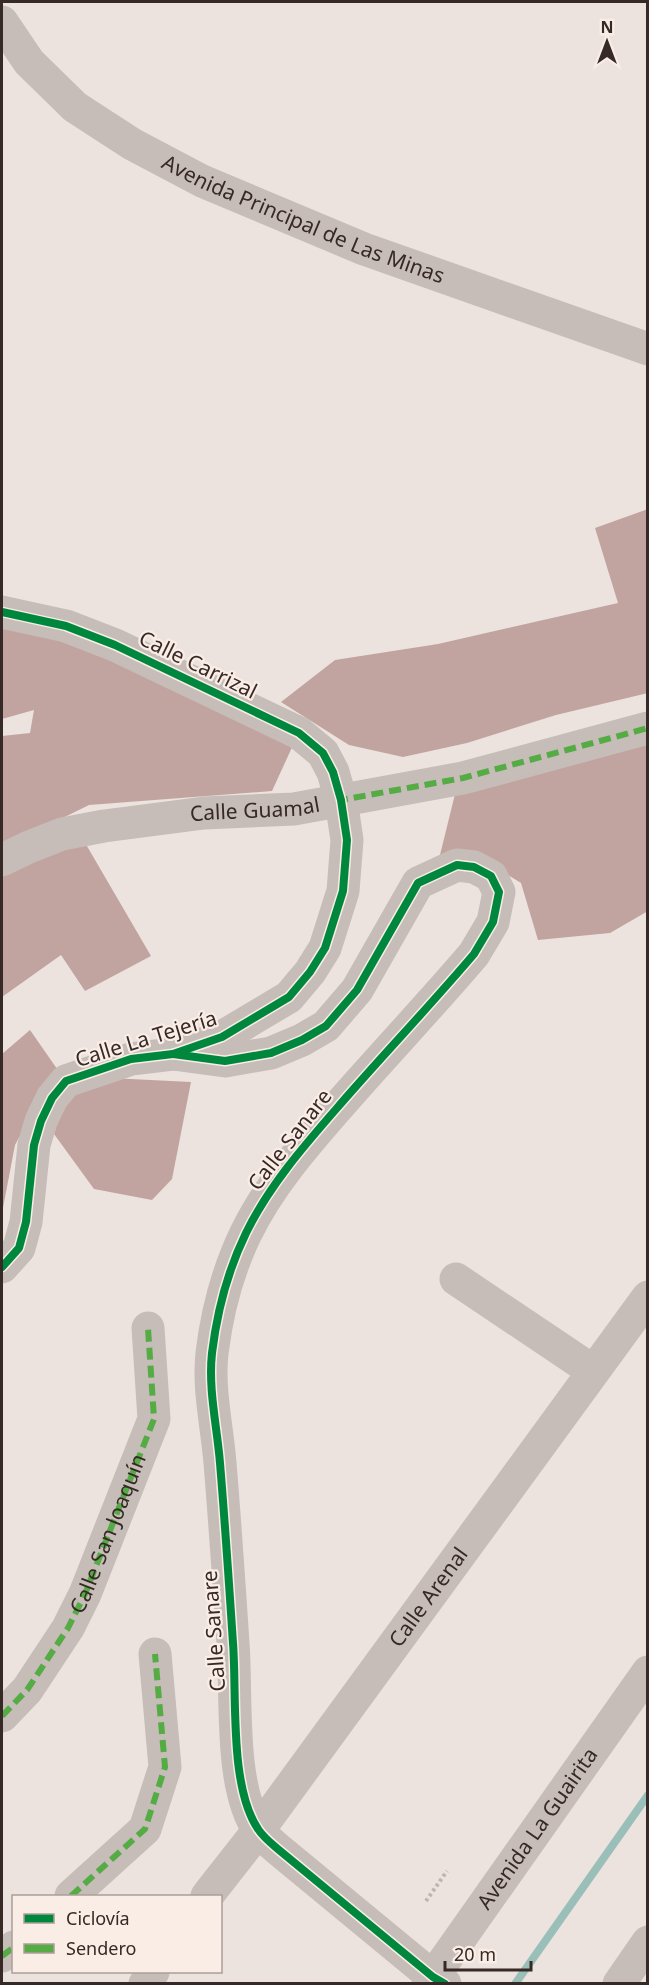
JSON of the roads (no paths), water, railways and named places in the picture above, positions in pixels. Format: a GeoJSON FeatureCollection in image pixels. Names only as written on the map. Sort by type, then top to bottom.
{"type":"FeatureCollection","features":[{"type":"Feature","properties":{"kind":"street","name":"Avenida Principal de Las Minas"},"geometry":{"type":"LineString","coordinates":[[2,22],[28,62],[75,107],[132,144],[202,181],[364,249],[648,349]]}},
{"type":"Feature","properties":{"kind":"street","name":"Calle Carrizal"},"geometry":{"type":"LineString","coordinates":[[2,612],[66,627],[115,645],[299,733],[322,753],[333,772],[341,800]]}},
{"type":"Feature","properties":{"kind":"street","name":"Calle Guamal"},"geometry":{"type":"LineString","coordinates":[[2,860],[62,834],[204,813],[294,809],[462,778],[648,728]]}},
{"type":"Feature","properties":{"kind":"street","name":"Calle La Tejería"},"geometry":{"type":"LineString","coordinates":[[2,1267],[19,1248],[26,1222],[34,1145],[41,1120],[52,1098],[66,1082],[131,1059],[173,1054],[222,1037],[289,997],[310,972],[325,948],[343,891],[347,840],[341,800]]}},
{"type":"Feature","properties":{"kind":"street","name":"Calle Sanare"},"geometry":{"type":"LineString","coordinates":[[173,1054],[225,1061],[271,1053],[302,1040],[326,1026],[357,990],[418,884],[457,865],[474,867],[490,876],[499,892],[493,922],[474,954],[347,1096],[278,1179],[246,1234],[224,1294],[212,1354],[212,1390],[220,1461],[233,1640],[238,1771],[248,1809],[258,1831],[435,1981]]}},
{"type":"Feature","properties":{"kind":"street"},"geometry":{"type":"LineString","coordinates":[[456,1279],[593,1371]]}},
{"type":"Feature","properties":{"kind":"street","name":"Calle Arenal"},"geometry":{"type":"LineString","coordinates":[[208,1895],[258,1831],[648,1297]]}},
{"type":"Feature","properties":{"kind":"street","name":"Calle San Joaquín"},"geometry":{"type":"LineString","coordinates":[[2,1716],[27,1690],[68,1628],[84,1594],[154,1419],[147,1328]]}},
{"type":"Feature","properties":{"kind":"street"},"geometry":{"type":"LineString","coordinates":[[72,1895],[145,1829],[165,1767],[155,1654]]}},
{"type":"Feature","properties":{"kind":"street","name":"Avenida La Guairita"},"geometry":{"type":"LineString","coordinates":[[435,1981],[648,1672]]}},
{"type":"Feature","properties":{"kind":"street"},"geometry":{"type":"LineString","coordinates":[[619,1983],[648,1942]]}},
{"type":"Feature","properties":{"kind":"waterway"},"geometry":{"type":"LineString","coordinates":[[515,1984],[648,1795]]}}]}
